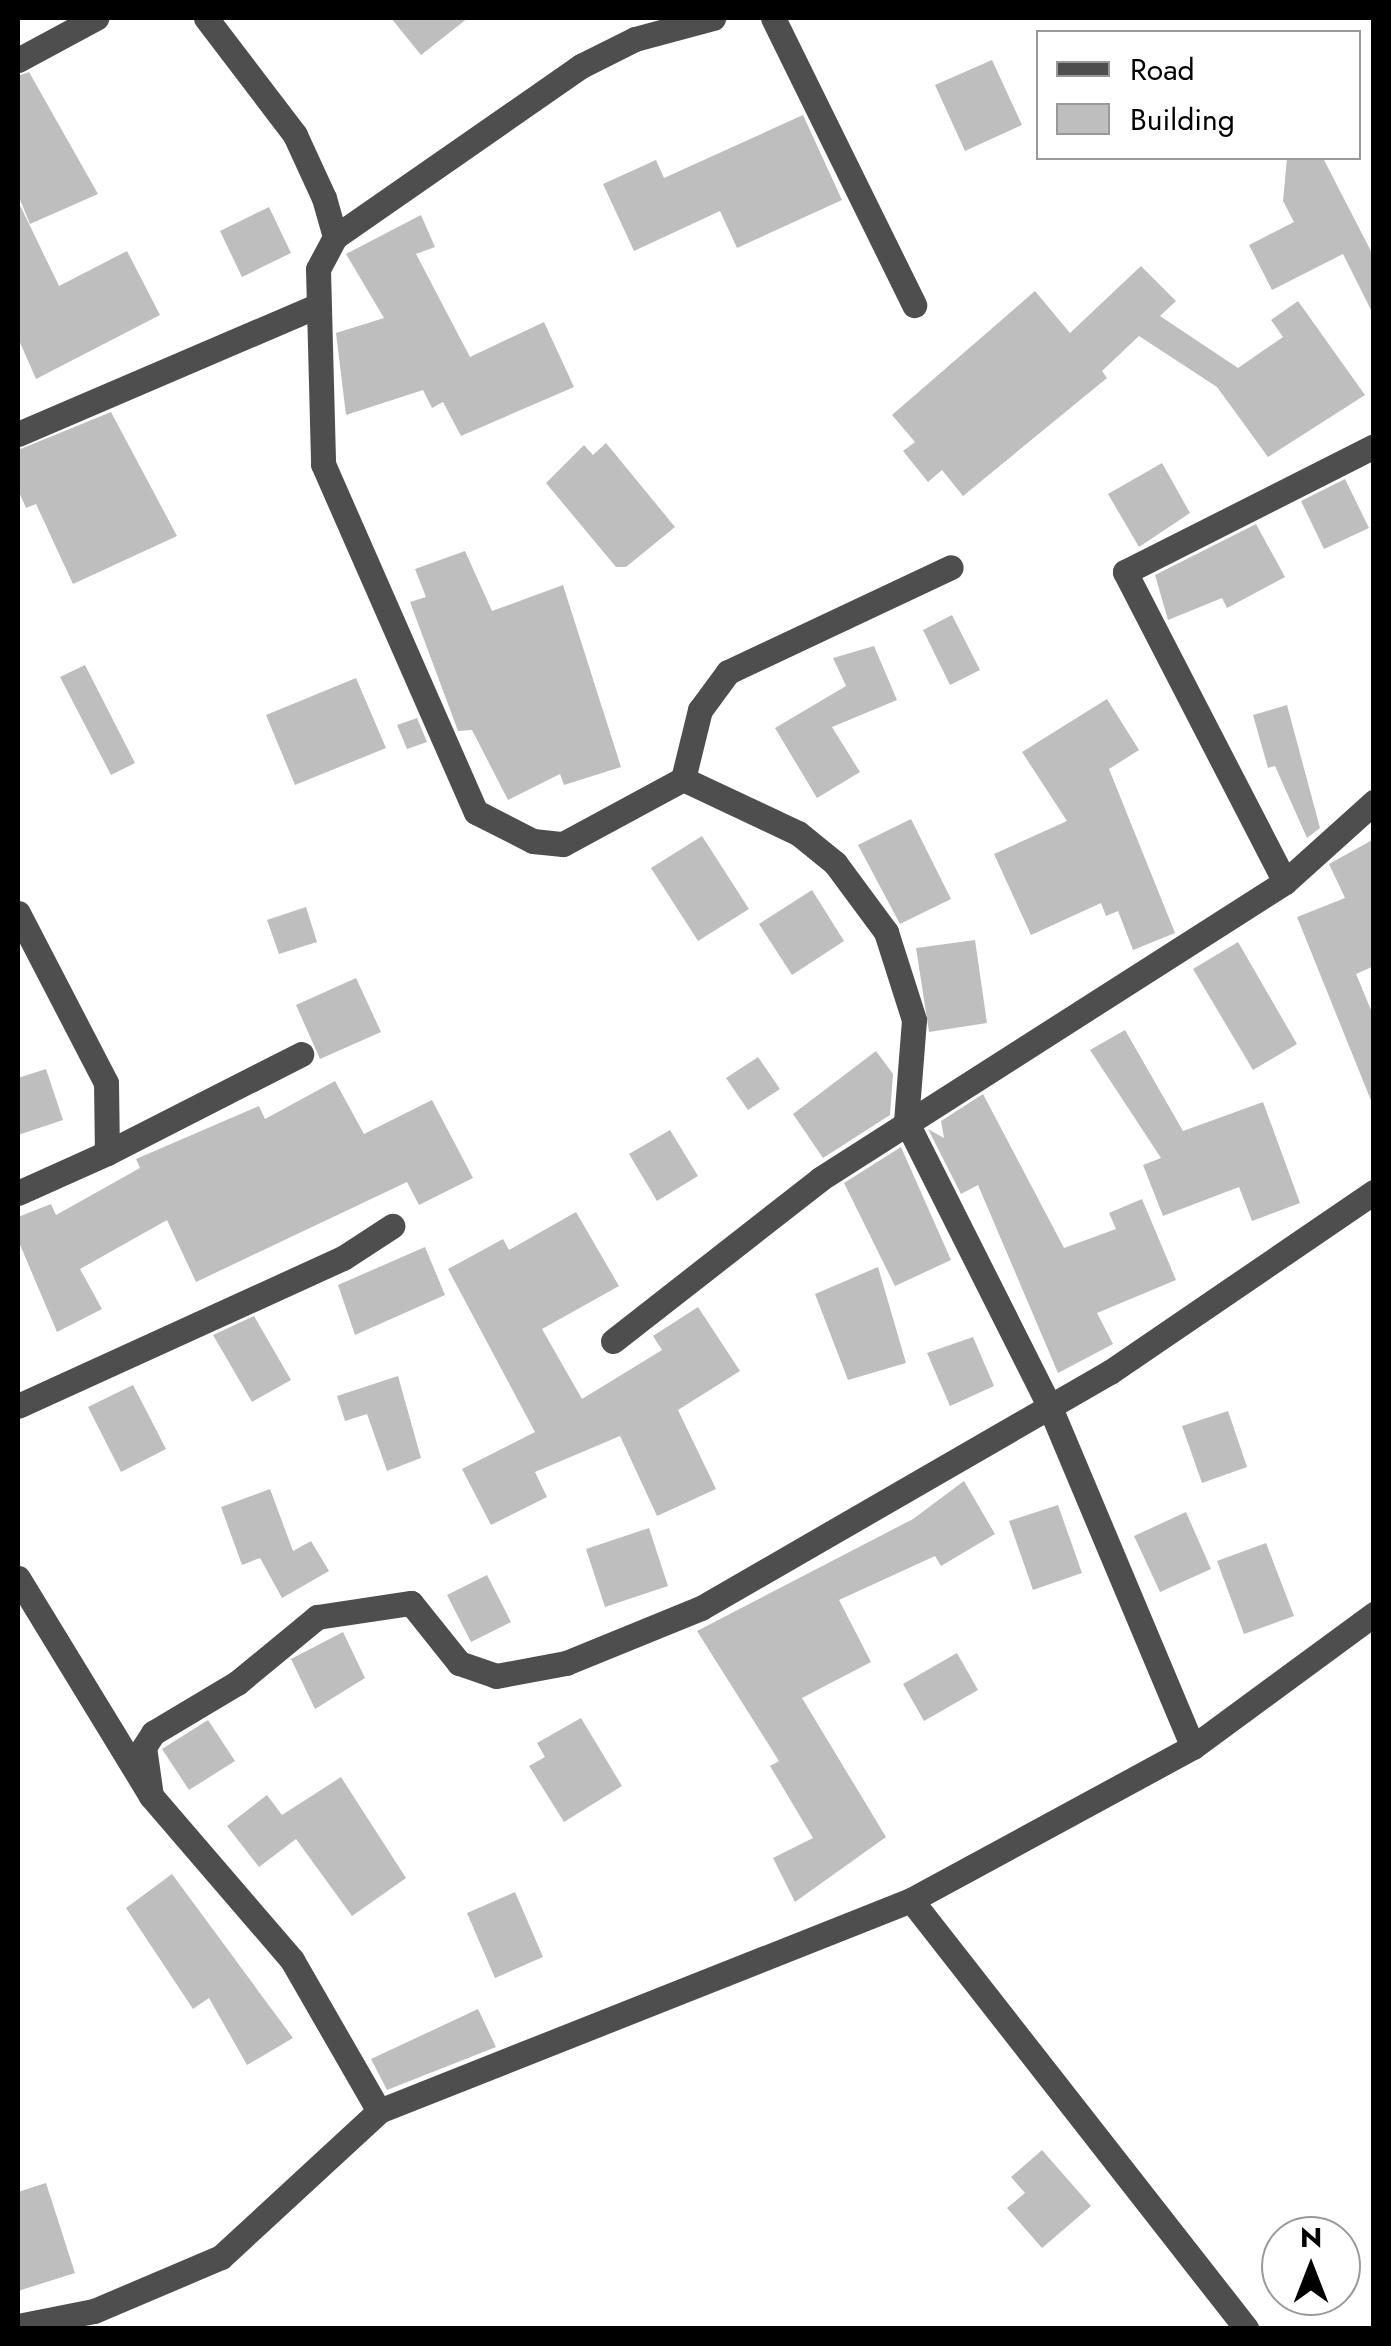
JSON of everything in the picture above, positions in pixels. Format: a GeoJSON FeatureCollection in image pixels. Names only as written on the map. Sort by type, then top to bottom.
{"type":"FeatureCollection","features":[{"type":"Feature","properties":{"kind":"street"},"geometry":{"type":"LineString","coordinates":[[18,60],[96,18]]}},
{"type":"Feature","properties":{"kind":"street"},"geometry":{"type":"LineString","coordinates":[[206,18],[295,135],[335,237]]}},
{"type":"Feature","properties":{"kind":"street"},"geometry":{"type":"LineString","coordinates":[[714,18],[635,38],[581,66],[335,237],[318,270],[323,464],[476,812],[533,841],[563,844],[682,779],[700,710],[728,672],[952,566]]}},
{"type":"Feature","properties":{"kind":"street"},"geometry":{"type":"LineString","coordinates":[[773,18],[914,305]]}},
{"type":"Feature","properties":{"kind":"street"},"geometry":{"type":"LineString","coordinates":[[18,434],[317,306]]}},
{"type":"Feature","properties":{"kind":"street"},"geometry":{"type":"LineString","coordinates":[[1285,882],[1125,572],[1374,446]]}},
{"type":"Feature","properties":{"kind":"street"},"geometry":{"type":"LineString","coordinates":[[682,779],[798,833],[834,863],[886,932],[914,1020],[906,1121],[1049,1405],[1193,1747]]}},
{"type":"Feature","properties":{"kind":"street"},"geometry":{"type":"LineString","coordinates":[[613,1340],[906,1121],[1285,882],[1374,802]]}},
{"type":"Feature","properties":{"kind":"street"},"geometry":{"type":"LineString","coordinates":[[18,913],[106,1083],[108,1153]]}},
{"type":"Feature","properties":{"kind":"street"},"geometry":{"type":"LineString","coordinates":[[18,1193],[108,1153],[301,1054]]}},
{"type":"Feature","properties":{"kind":"street"},"geometry":{"type":"LineString","coordinates":[[151,1796],[144,1746],[153,1733],[237,1683],[317,1617],[411,1603],[474,1670],[496,1676],[566,1663],[792,1560],[1049,1405],[1374,1192]]}},
{"type":"Feature","properties":{"kind":"street"},"geometry":{"type":"LineString","coordinates":[[18,1406],[342,1258],[392,1226]]}},
{"type":"Feature","properties":{"kind":"street"},"geometry":{"type":"LineString","coordinates":[[18,1578],[151,1796],[292,1960],[379,2111]]}},
{"type":"Feature","properties":{"kind":"street"},"geometry":{"type":"LineString","coordinates":[[18,2326],[94,2311],[222,2257],[379,2111],[911,1900],[1193,1747],[1374,1614]]}},
{"type":"Feature","properties":{"kind":"street"},"geometry":{"type":"LineString","coordinates":[[911,1900],[1246,2328]]}},
{"type":"Feature","properties":{"kind":"building"},"geometry":{"type":"Polygon","coordinates":[[[391,18],[468,18],[421,55],[391,18]]]}},
{"type":"Feature","properties":{"kind":"building"},"geometry":{"type":"Polygon","coordinates":[[[992,60],[1022,125],[965,151],[935,85],[992,60]]]}},
{"type":"Feature","properties":{"kind":"building"},"geometry":{"type":"Polygon","coordinates":[[[29,72],[98,194],[30,224],[18,195],[18,76],[29,72]]]}},
{"type":"Feature","properties":{"kind":"building"},"geometry":{"type":"Polygon","coordinates":[[[803,115],[842,200],[737,248],[720,211],[634,251],[603,184],[656,160],[664,178],[803,115]]]}},
{"type":"Feature","properties":{"kind":"building"},"geometry":{"type":"Polygon","coordinates":[[[1287,160],[1324,160],[1374,257],[1374,316],[1343,254],[1272,290],[1249,245],[1294,222],[1283,201],[1287,160]]]}},
{"type":"Feature","properties":{"kind":"building"},"geometry":{"type":"Polygon","coordinates":[[[18,201],[59,286],[127,251],[160,315],[36,379],[18,338],[18,201]]]}},
{"type":"Feature","properties":{"kind":"building"},"geometry":{"type":"Polygon","coordinates":[[[269,207],[291,253],[242,277],[220,231],[269,207]]]}},
{"type":"Feature","properties":{"kind":"building"},"geometry":{"type":"Polygon","coordinates":[[[421,215],[435,247],[416,254],[470,357],[544,322],[574,387],[461,436],[443,402],[432,408],[423,390],[346,415],[336,333],[384,318],[346,254],[421,215]]]}},
{"type":"Feature","properties":{"kind":"building"},"geometry":{"type":"Polygon","coordinates":[[[1141,266],[1176,301],[1160,316],[1238,368],[1283,337],[1271,320],[1298,301],[1365,395],[1268,457],[1217,387],[1139,336],[1102,371],[1107,378],[963,496],[942,470],[928,482],[903,451],[915,442],[892,415],[1035,291],[1070,333],[1141,266]]]}},
{"type":"Feature","properties":{"kind":"building"},"geometry":{"type":"Polygon","coordinates":[[[111,412],[177,536],[73,584],[36,504],[26,508],[18,490],[18,450],[111,412]]]}},
{"type":"Feature","properties":{"kind":"building"},"geometry":{"type":"Polygon","coordinates":[[[606,443],[675,527],[626,567],[616,567],[546,483],[584,445],[593,455],[606,443]]]}},
{"type":"Feature","properties":{"kind":"building"},"geometry":{"type":"Polygon","coordinates":[[[1162,463],[1190,513],[1139,547],[1108,494],[1162,463]]]}},
{"type":"Feature","properties":{"kind":"building"},"geometry":{"type":"Polygon","coordinates":[[[1345,479],[1369,528],[1324,549],[1301,501],[1345,479]]]}},
{"type":"Feature","properties":{"kind":"building"},"geometry":{"type":"Polygon","coordinates":[[[1256,524],[1285,577],[1227,608],[1222,598],[1168,620],[1155,575],[1256,524]]]}},
{"type":"Feature","properties":{"kind":"building"},"geometry":{"type":"Polygon","coordinates":[[[465,551],[492,611],[563,585],[621,767],[564,785],[560,774],[508,800],[472,730],[458,731],[410,602],[426,597],[415,569],[465,551]]]}},
{"type":"Feature","properties":{"kind":"building"},"geometry":{"type":"Polygon","coordinates":[[[952,615],[980,670],[950,685],[923,630],[952,615]]]}},
{"type":"Feature","properties":{"kind":"building"},"geometry":{"type":"Polygon","coordinates":[[[874,646],[897,700],[832,727],[860,772],[817,798],[775,728],[846,686],[833,658],[874,646]]]}},
{"type":"Feature","properties":{"kind":"building"},"geometry":{"type":"Polygon","coordinates":[[[85,665],[135,763],[111,775],[60,677],[85,665]]]}},
{"type":"Feature","properties":{"kind":"building"},"geometry":{"type":"Polygon","coordinates":[[[356,678],[386,748],[295,785],[266,715],[356,678]]]}},
{"type":"Feature","properties":{"kind":"building"},"geometry":{"type":"Polygon","coordinates":[[[1107,699],[1139,750],[1109,769],[1175,933],[1133,950],[1118,911],[1106,916],[1101,903],[1031,935],[994,854],[1067,821],[1022,752],[1107,699]]]}},
{"type":"Feature","properties":{"kind":"building"},"geometry":{"type":"Polygon","coordinates":[[[1287,705],[1320,828],[1307,838],[1275,766],[1268,768],[1253,715],[1287,705]]]}},
{"type":"Feature","properties":{"kind":"building"},"geometry":{"type":"Polygon","coordinates":[[[417,718],[427,742],[407,749],[397,725],[417,718]]]}},
{"type":"Feature","properties":{"kind":"building"},"geometry":{"type":"Polygon","coordinates":[[[911,819],[951,899],[900,924],[858,845],[911,819]]]}},
{"type":"Feature","properties":{"kind":"building"},"geometry":{"type":"Polygon","coordinates":[[[702,836],[749,909],[698,941],[651,868],[702,836]]]}},
{"type":"Feature","properties":{"kind":"building"},"geometry":{"type":"Polygon","coordinates":[[[1374,839],[1374,966],[1356,974],[1374,1017],[1372,1103],[1297,917],[1345,898],[1329,864],[1374,839]]]}},
{"type":"Feature","properties":{"kind":"building"},"geometry":{"type":"Polygon","coordinates":[[[812,890],[844,941],[792,975],[759,924],[812,890]]]}},
{"type":"Feature","properties":{"kind":"building"},"geometry":{"type":"Polygon","coordinates":[[[306,907],[317,942],[279,954],[267,920],[306,907]]]}},
{"type":"Feature","properties":{"kind":"building"},"geometry":{"type":"Polygon","coordinates":[[[975,940],[987,1023],[929,1032],[916,948],[975,940]]]}},
{"type":"Feature","properties":{"kind":"building"},"geometry":{"type":"Polygon","coordinates":[[[1238,942],[1297,1044],[1253,1070],[1193,969],[1238,942]]]}},
{"type":"Feature","properties":{"kind":"building"},"geometry":{"type":"Polygon","coordinates":[[[356,978],[381,1032],[320,1059],[296,1005],[356,978]]]}},
{"type":"Feature","properties":{"kind":"building"},"geometry":{"type":"Polygon","coordinates":[[[1125,1030],[1183,1131],[1263,1102],[1300,1203],[1252,1221],[1239,1187],[1163,1216],[1143,1165],[1161,1158],[1090,1050],[1125,1030]]]}},
{"type":"Feature","properties":{"kind":"building"},"geometry":{"type":"Polygon","coordinates":[[[876,1051],[893,1074],[890,1115],[823,1158],[793,1114],[876,1051]]]}},
{"type":"Feature","properties":{"kind":"building"},"geometry":{"type":"Polygon","coordinates":[[[758,1057],[780,1089],[748,1110],[726,1078],[758,1057]]]}},
{"type":"Feature","properties":{"kind":"building"},"geometry":{"type":"Polygon","coordinates":[[[46,1069],[63,1120],[18,1135],[18,1078],[46,1069]]]}},
{"type":"Feature","properties":{"kind":"building"},"geometry":{"type":"Polygon","coordinates":[[[335,1081],[364,1134],[432,1100],[473,1178],[419,1205],[407,1182],[196,1282],[167,1220],[80,1269],[102,1309],[57,1332],[18,1240],[18,1217],[51,1204],[56,1215],[140,1168],[136,1159],[259,1106],[265,1119],[335,1081]]]}},
{"type":"Feature","properties":{"kind":"building"},"geometry":{"type":"Polygon","coordinates":[[[983,1094],[1064,1248],[1116,1229],[1109,1213],[1142,1199],[1176,1280],[1097,1313],[1113,1344],[1058,1373],[978,1185],[961,1194],[928,1129],[944,1138],[941,1121],[983,1094]]]}},
{"type":"Feature","properties":{"kind":"building"},"geometry":{"type":"Polygon","coordinates":[[[670,1130],[698,1176],[657,1201],[629,1154],[670,1130]]]}},
{"type":"Feature","properties":{"kind":"building"},"geometry":{"type":"Polygon","coordinates":[[[901,1147],[951,1260],[895,1286],[844,1183],[901,1147]]]}},
{"type":"Feature","properties":{"kind":"building"},"geometry":{"type":"Polygon","coordinates":[[[576,1212],[619,1286],[542,1329],[582,1399],[662,1350],[653,1336],[698,1307],[740,1371],[678,1410],[716,1489],[657,1516],[620,1436],[535,1472],[547,1497],[491,1525],[462,1469],[535,1432],[448,1269],[503,1239],[509,1250],[576,1212]]]}},
{"type":"Feature","properties":{"kind":"building"},"geometry":{"type":"Polygon","coordinates":[[[425,1247],[445,1295],[355,1335],[338,1285],[425,1247]]]}},
{"type":"Feature","properties":{"kind":"building"},"geometry":{"type":"Polygon","coordinates":[[[878,1267],[906,1363],[848,1380],[815,1294],[878,1267]]]}},
{"type":"Feature","properties":{"kind":"building"},"geometry":{"type":"Polygon","coordinates":[[[254,1316],[291,1380],[252,1402],[213,1335],[254,1316]]]}},
{"type":"Feature","properties":{"kind":"building"},"geometry":{"type":"Polygon","coordinates":[[[973,1337],[994,1386],[950,1406],[927,1353],[973,1337]]]}},
{"type":"Feature","properties":{"kind":"building"},"geometry":{"type":"Polygon","coordinates":[[[398,1376],[421,1458],[387,1471],[367,1414],[345,1421],[337,1396],[398,1376]]]}},
{"type":"Feature","properties":{"kind":"building"},"geometry":{"type":"Polygon","coordinates":[[[133,1385],[166,1449],[121,1472],[88,1407],[133,1385]]]}},
{"type":"Feature","properties":{"kind":"building"},"geometry":{"type":"Polygon","coordinates":[[[1228,1411],[1247,1467],[1202,1483],[1182,1426],[1228,1411]]]}},
{"type":"Feature","properties":{"kind":"building"},"geometry":{"type":"Polygon","coordinates":[[[964,1481],[995,1534],[941,1566],[935,1556],[839,1600],[871,1662],[802,1698],[886,1837],[795,1902],[773,1858],[813,1838],[770,1766],[779,1761],[697,1631],[913,1519],[964,1481]]]}},
{"type":"Feature","properties":{"kind":"building"},"geometry":{"type":"Polygon","coordinates":[[[270,1489],[293,1551],[311,1541],[329,1571],[282,1598],[260,1558],[242,1565],[221,1507],[270,1489]]]}},
{"type":"Feature","properties":{"kind":"building"},"geometry":{"type":"Polygon","coordinates":[[[1058,1505],[1082,1573],[1033,1590],[1009,1521],[1058,1505]]]}},
{"type":"Feature","properties":{"kind":"building"},"geometry":{"type":"Polygon","coordinates":[[[1186,1512],[1211,1569],[1160,1592],[1134,1536],[1186,1512]]]}},
{"type":"Feature","properties":{"kind":"building"},"geometry":{"type":"Polygon","coordinates":[[[649,1528],[668,1586],[605,1607],[586,1549],[649,1528]]]}},
{"type":"Feature","properties":{"kind":"building"},"geometry":{"type":"Polygon","coordinates":[[[1266,1543],[1294,1616],[1244,1634],[1217,1561],[1266,1543]]]}},
{"type":"Feature","properties":{"kind":"building"},"geometry":{"type":"Polygon","coordinates":[[[487,1575],[511,1622],[471,1642],[447,1595],[487,1575]]]}},
{"type":"Feature","properties":{"kind":"building"},"geometry":{"type":"Polygon","coordinates":[[[343,1632],[365,1678],[315,1709],[291,1659],[343,1632]]]}},
{"type":"Feature","properties":{"kind":"building"},"geometry":{"type":"Polygon","coordinates":[[[957,1653],[978,1690],[924,1721],[903,1684],[957,1653]]]}},
{"type":"Feature","properties":{"kind":"building"},"geometry":{"type":"Polygon","coordinates":[[[581,1718],[622,1786],[564,1822],[529,1766],[545,1757],[537,1743],[581,1718]]]}},
{"type":"Feature","properties":{"kind":"building"},"geometry":{"type":"Polygon","coordinates":[[[208,1720],[235,1761],[189,1790],[162,1749],[208,1720]]]}},
{"type":"Feature","properties":{"kind":"building"},"geometry":{"type":"Polygon","coordinates":[[[341,1777],[406,1878],[352,1916],[296,1839],[259,1867],[227,1826],[267,1795],[282,1815],[341,1777]]]}},
{"type":"Feature","properties":{"kind":"building"},"geometry":{"type":"Polygon","coordinates":[[[172,1874],[293,2038],[247,2065],[209,1998],[193,2009],[126,1908],[172,1874]]]}},
{"type":"Feature","properties":{"kind":"building"},"geometry":{"type":"Polygon","coordinates":[[[515,1892],[543,1957],[495,1978],[467,1913],[515,1892]]]}},
{"type":"Feature","properties":{"kind":"building"},"geometry":{"type":"Polygon","coordinates":[[[478,2009],[496,2047],[387,2090],[371,2059],[478,2009]]]}},
{"type":"Feature","properties":{"kind":"building"},"geometry":{"type":"Polygon","coordinates":[[[1042,2150],[1091,2206],[1042,2248],[1007,2208],[1025,2193],[1011,2177],[1042,2150]]]}},
{"type":"Feature","properties":{"kind":"building"},"geometry":{"type":"Polygon","coordinates":[[[46,2183],[75,2273],[18,2291],[18,2192],[46,2183]]]}}]}
